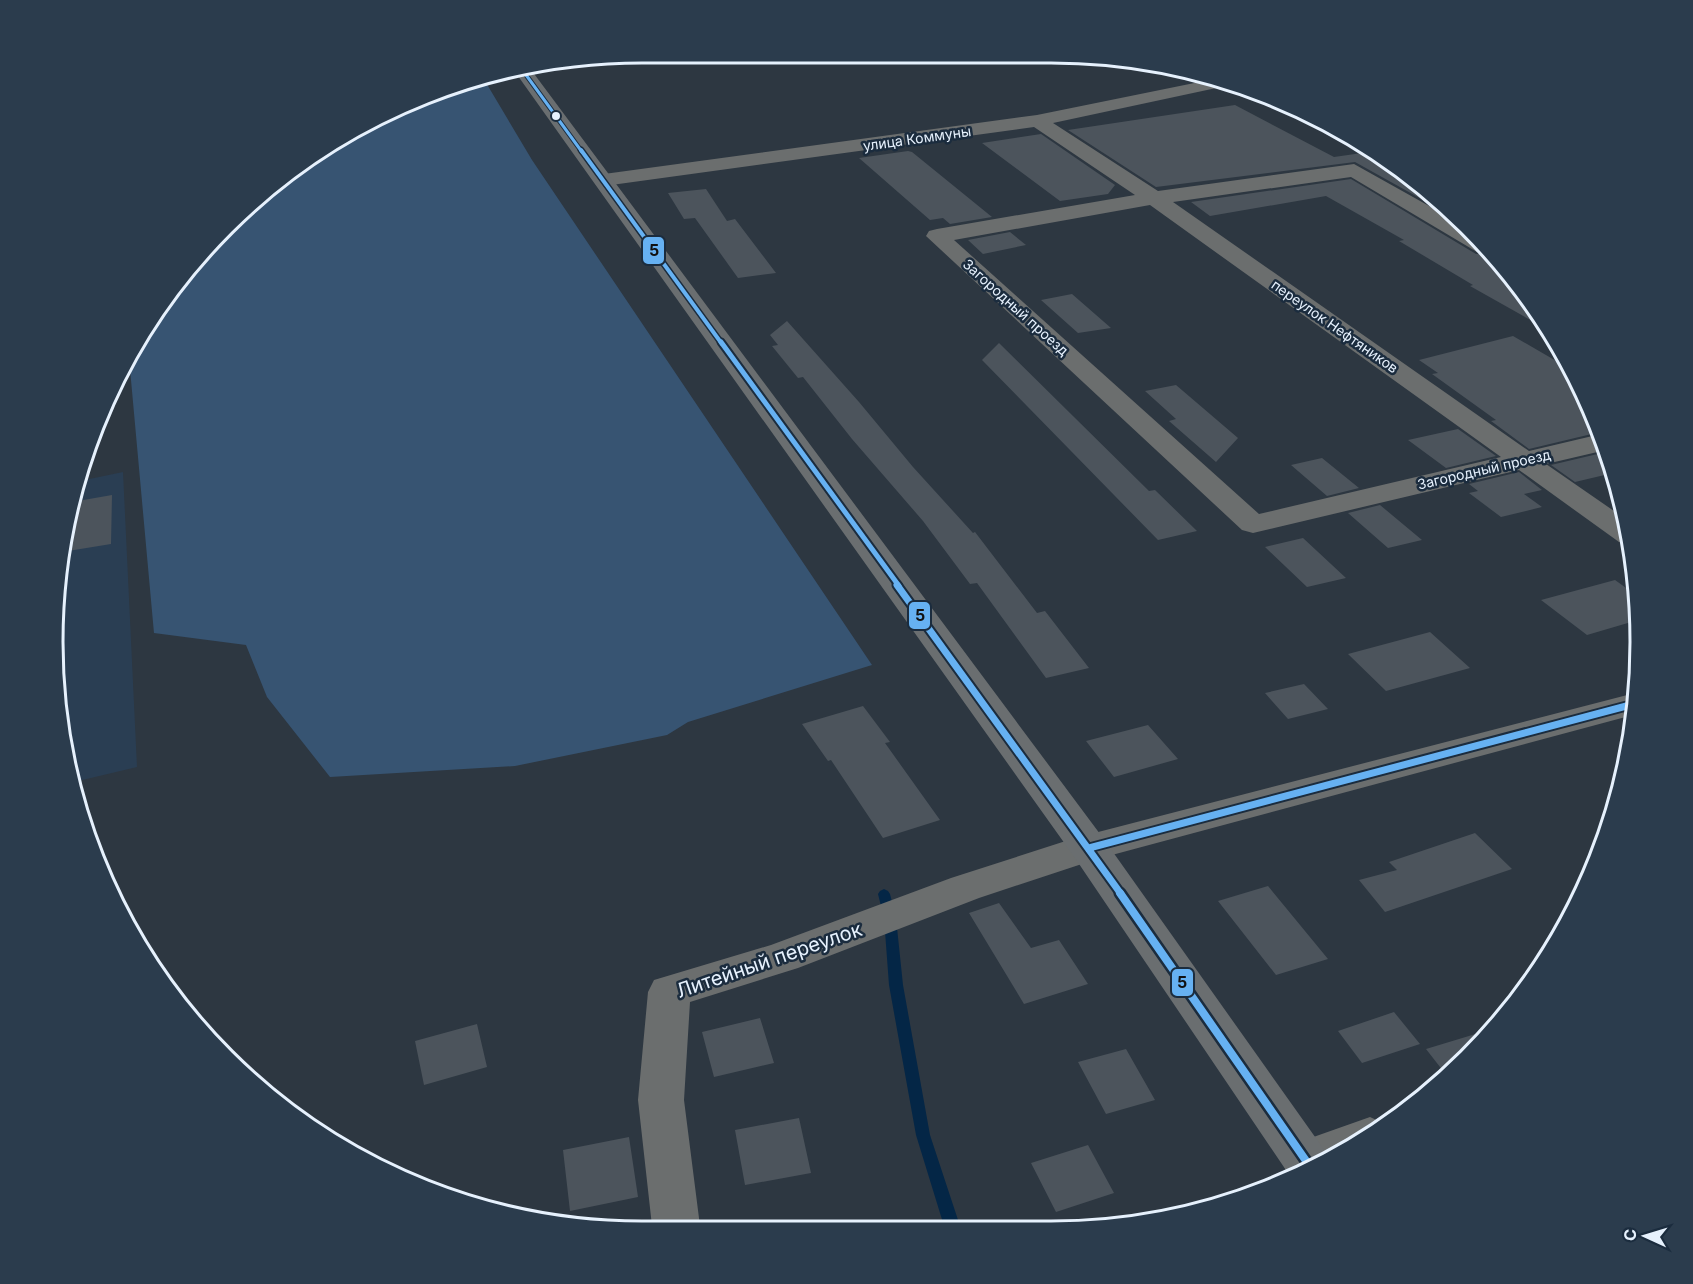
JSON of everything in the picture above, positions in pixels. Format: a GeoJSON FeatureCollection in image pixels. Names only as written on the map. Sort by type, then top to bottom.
{"type":"FeatureCollection","features":[{"type":"Feature","properties":{"kind":"main road"},"geometry":{"type":"LineString","coordinates":[[526,75],[1089,848],[1306,1161]]}},
{"type":"Feature","properties":{"kind":"street","name":"улица Коммуны"},"geometry":{"type":"LineString","coordinates":[[604,180],[1038,121],[1210,86]]}},
{"type":"Feature","properties":{"kind":"street","name":"переулок Нефтяников"},"geometry":{"type":"LineString","coordinates":[[1038,121],[1154,198],[1619,528]]}},
{"type":"Feature","properties":{"kind":"street","name":"Загородный проезд"},"geometry":{"type":"LineString","coordinates":[[1458,231],[1354,170],[1154,198],[937,236],[1253,524],[1595,444]]}},
{"type":"Feature","properties":{"kind":"street"},"geometry":{"type":"LineString","coordinates":[[1089,848],[1626,707]]}},
{"type":"Feature","properties":{"kind":"street","name":"Литейный переулок"},"geometry":{"type":"LineString","coordinates":[[675,1221],[661,1100],[669,992],[783,957],[965,888],[1089,848]]}},
{"type":"Feature","properties":{"kind":"shaded area"},"geometry":{"type":"Polygon","coordinates":[[[487,85],[532,160],[872,665],[688,722],[667,735],[515,766],[330,777],[267,697],[246,645],[154,633],[130,372],[141,352],[161,320],[207,260],[260,207],[290,183],[352,141],[386,123],[420,107],[487,85]]]}},
{"type":"Feature","properties":{"kind":"shaded area"},"geometry":{"type":"Polygon","coordinates":[[[123,472],[137,767],[80,781],[68,718],[63,642],[68,566],[74,529],[87,480],[123,472]]]}},
{"type":"Feature","properties":{"kind":"building"},"geometry":{"type":"Polygon","coordinates":[[[1235,105],[1334,157],[1361,153],[1427,202],[1355,162],[1156,187],[1068,130],[1235,105]]]}},
{"type":"Feature","properties":{"kind":"building"},"geometry":{"type":"Polygon","coordinates":[[[1041,134],[1115,185],[1108,194],[1060,201],[982,143],[1041,134]]]}},
{"type":"Feature","properties":{"kind":"building"},"geometry":{"type":"Polygon","coordinates":[[[908,151],[992,217],[950,224],[943,218],[930,220],[859,158],[908,151]]]}},
{"type":"Feature","properties":{"kind":"building"},"geometry":{"type":"Polygon","coordinates":[[[1351,179],[1476,254],[1480,254],[1533,321],[1470,286],[1473,285],[1399,241],[1404,240],[1326,196],[1210,216],[1191,202],[1351,179]]]}},
{"type":"Feature","properties":{"kind":"building"},"geometry":{"type":"Polygon","coordinates":[[[706,189],[727,221],[735,219],[776,273],[738,278],[695,218],[684,219],[668,193],[706,189]]]}},
{"type":"Feature","properties":{"kind":"building"},"geometry":{"type":"Polygon","coordinates":[[[1010,232],[1026,245],[983,254],[968,240],[1010,232]]]}},
{"type":"Feature","properties":{"kind":"building"},"geometry":{"type":"Polygon","coordinates":[[[1072,294],[1111,328],[1078,333],[1041,300],[1072,294]]]}},
{"type":"Feature","properties":{"kind":"building"},"geometry":{"type":"Polygon","coordinates":[[[787,321],[913,467],[973,533],[975,532],[1037,613],[1045,611],[1089,668],[1046,678],[977,583],[970,584],[923,521],[852,439],[803,377],[798,378],[772,346],[778,345],[770,335],[787,321]]]}},
{"type":"Feature","properties":{"kind":"building"},"geometry":{"type":"Polygon","coordinates":[[[1513,336],[1556,361],[1591,434],[1529,449],[1491,421],[1496,420],[1432,374],[1438,373],[1419,360],[1513,336]]]}},
{"type":"Feature","properties":{"kind":"building"},"geometry":{"type":"Polygon","coordinates":[[[999,343],[1149,491],[1155,490],[1197,531],[1158,540],[982,360],[999,343]]]}},
{"type":"Feature","properties":{"kind":"building"},"geometry":{"type":"Polygon","coordinates":[[[1176,385],[1238,438],[1216,462],[1169,421],[1176,419],[1145,391],[1176,385]]]}},
{"type":"Feature","properties":{"kind":"building"},"geometry":{"type":"Polygon","coordinates":[[[1458,429],[1496,456],[1446,468],[1408,440],[1458,429]]]}},
{"type":"Feature","properties":{"kind":"building"},"geometry":{"type":"Polygon","coordinates":[[[1598,454],[1605,475],[1575,482],[1551,465],[1598,454]]]}},
{"type":"Feature","properties":{"kind":"building"},"geometry":{"type":"Polygon","coordinates":[[[1322,458],[1359,488],[1327,496],[1291,465],[1322,458]]]}},
{"type":"Feature","properties":{"kind":"building"},"geometry":{"type":"Polygon","coordinates":[[[1519,472],[1542,490],[1524,494],[1542,507],[1501,517],[1469,493],[1478,491],[1469,484],[1519,472]]]}},
{"type":"Feature","properties":{"kind":"building"},"geometry":{"type":"Polygon","coordinates":[[[112,495],[111,544],[70,551],[81,500],[112,495]]]}},
{"type":"Feature","properties":{"kind":"building"},"geometry":{"type":"Polygon","coordinates":[[[1380,505],[1422,540],[1388,548],[1348,513],[1380,505]]]}},
{"type":"Feature","properties":{"kind":"building"},"geometry":{"type":"Polygon","coordinates":[[[1303,538],[1346,578],[1307,587],[1265,547],[1303,538]]]}},
{"type":"Feature","properties":{"kind":"building"},"geometry":{"type":"Polygon","coordinates":[[[1615,580],[1627,589],[1629,623],[1587,635],[1541,600],[1615,580]]]}},
{"type":"Feature","properties":{"kind":"building"},"geometry":{"type":"Polygon","coordinates":[[[1430,632],[1470,668],[1386,691],[1348,654],[1430,632]]]}},
{"type":"Feature","properties":{"kind":"building"},"geometry":{"type":"Polygon","coordinates":[[[1304,684],[1328,709],[1288,719],[1265,693],[1304,684]]]}},
{"type":"Feature","properties":{"kind":"building"},"geometry":{"type":"Polygon","coordinates":[[[863,706],[890,742],[885,743],[940,820],[883,838],[831,760],[828,761],[802,724],[863,706]]]}},
{"type":"Feature","properties":{"kind":"building"},"geometry":{"type":"Polygon","coordinates":[[[1148,725],[1178,759],[1114,777],[1086,741],[1148,725]]]}},
{"type":"Feature","properties":{"kind":"building"},"geometry":{"type":"Polygon","coordinates":[[[1475,833],[1512,869],[1385,912],[1359,880],[1397,870],[1389,862],[1475,833]]]}},
{"type":"Feature","properties":{"kind":"building"},"geometry":{"type":"Polygon","coordinates":[[[1268,886],[1328,959],[1276,975],[1218,901],[1268,886]]]}},
{"type":"Feature","properties":{"kind":"building"},"geometry":{"type":"Polygon","coordinates":[[[999,903],[1031,948],[1059,940],[1088,984],[1024,1004],[969,913],[999,903]]]}},
{"type":"Feature","properties":{"kind":"building"},"geometry":{"type":"Polygon","coordinates":[[[1394,1012],[1420,1044],[1362,1063],[1338,1031],[1394,1012]]]}},
{"type":"Feature","properties":{"kind":"building"},"geometry":{"type":"Polygon","coordinates":[[[760,1018],[774,1063],[714,1077],[702,1032],[760,1018]]]}},
{"type":"Feature","properties":{"kind":"building"},"geometry":{"type":"Polygon","coordinates":[[[477,1024],[487,1067],[424,1085],[415,1041],[477,1024]]]}},
{"type":"Feature","properties":{"kind":"building"},"geometry":{"type":"Polygon","coordinates":[[[1477,1034],[1441,1069],[1426,1049],[1477,1034]]]}},
{"type":"Feature","properties":{"kind":"building"},"geometry":{"type":"Polygon","coordinates":[[[1126,1049],[1155,1100],[1106,1114],[1078,1062],[1126,1049]]]}},
{"type":"Feature","properties":{"kind":"building"},"geometry":{"type":"Polygon","coordinates":[[[799,1118],[811,1173],[745,1185],[735,1130],[799,1118]]]}},
{"type":"Feature","properties":{"kind":"building"},"geometry":{"type":"Polygon","coordinates":[[[629,1137],[638,1197],[570,1211],[563,1150],[629,1137]]]}},
{"type":"Feature","properties":{"kind":"building"},"geometry":{"type":"Polygon","coordinates":[[[1088,1145],[1114,1193],[1056,1212],[1031,1163],[1088,1145]]]}},
{"type":"Feature","properties":{"kind":"waterway"},"geometry":{"type":"LineString","coordinates":[[884,894],[890,918],[896,985],[923,1135],[950,1221]]}},
{"type":"Feature","properties":{"kind":"transit line","name":"5"},"geometry":{"type":"LineString","coordinates":[[526,75],[1089,848],[1306,1161]]}},
{"type":"Feature","properties":{"kind":"transit line","name":"5"},"geometry":{"type":"LineString","coordinates":[[1089,848],[1626,706]]}}]}
